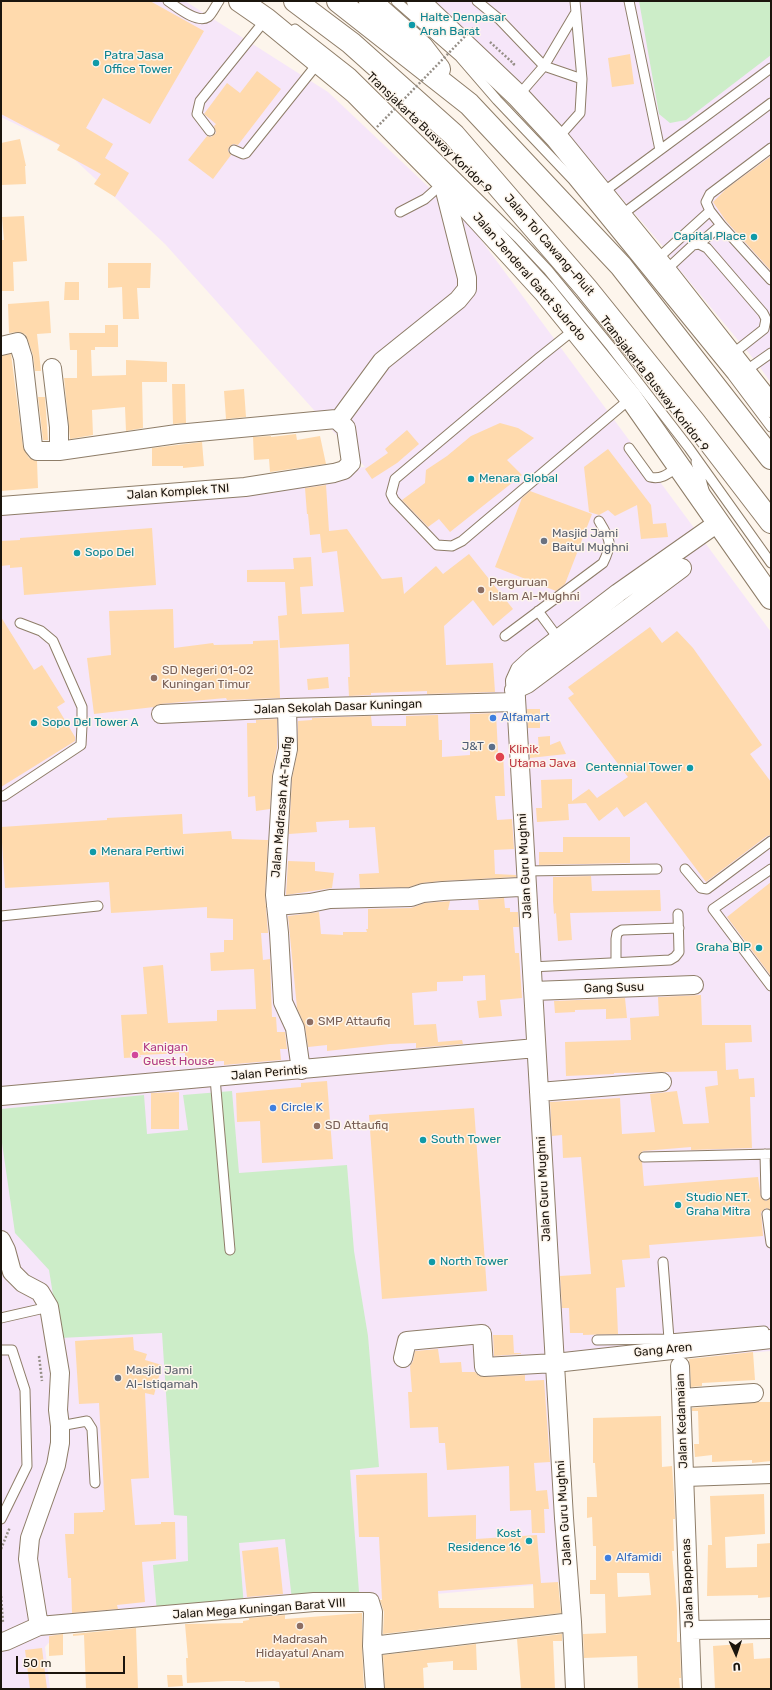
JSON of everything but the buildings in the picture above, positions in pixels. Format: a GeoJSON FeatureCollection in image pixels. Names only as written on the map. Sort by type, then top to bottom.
{"type":"FeatureCollection","features":[{"type":"Feature","properties":{"kind":"highway","name":"Jalan Jenderal Gatot Subroto"},"geometry":{"type":"LineString","coordinates":[[240,1],[266,19],[356,93],[460,199],[545,292],[631,398],[684,457],[719,522],[771,598]]}},
{"type":"Feature","properties":{"kind":"highway","name":"Jalan Tol Cawang–Pluit"},"geometry":{"type":"LineString","coordinates":[[295,1],[351,44],[454,135],[586,288],[690,417],[771,522]]}},
{"type":"Feature","properties":{"kind":"highway"},"geometry":{"type":"LineString","coordinates":[[338,1],[469,104]]}},
{"type":"Feature","properties":{"kind":"highway"},"geometry":{"type":"LineString","coordinates":[[370,1],[422,47],[469,104],[621,266],[771,458]]}},
{"type":"Feature","properties":{"kind":"highway"},"geometry":{"type":"LineString","coordinates":[[418,1],[518,96],[556,138],[771,406]]}},
{"type":"Feature","properties":{"kind":"street"},"geometry":{"type":"LineString","coordinates":[[1,346],[18,342],[21,349],[33,446],[37,450],[59,451],[230,428],[336,419],[338,421],[382,361],[458,300],[467,289],[467,278],[443,182]]}},
{"type":"Feature","properties":{"kind":"street"},"geometry":{"type":"LineString","coordinates":[[52,368],[59,427],[59,451]]}},
{"type":"Feature","properties":{"kind":"street","name":"Jalan Komplek TNI"},"geometry":{"type":"LineString","coordinates":[[1,506],[246,487],[334,473],[344,470],[350,463],[346,428],[338,421]]}},
{"type":"Feature","properties":{"kind":"street","name":"Jalan Guru Mughni"},"geometry":{"type":"LineString","coordinates":[[575,1689],[538,1092],[515,681],[520,670],[558,638],[618,593],[719,522]]}},
{"type":"Feature","properties":{"kind":"street"},"geometry":{"type":"LineString","coordinates":[[515,696],[527,684],[682,568]]}},
{"type":"Feature","properties":{"kind":"street"},"geometry":{"type":"LineString","coordinates":[[618,593],[629,607]]}},
{"type":"Feature","properties":{"kind":"street","name":"Jalan Sekolah Dasar Kuningan"},"geometry":{"type":"LineString","coordinates":[[161,714],[515,696]]}},
{"type":"Feature","properties":{"kind":"street","name":"Jalan Madrasah At-Taufig"},"geometry":{"type":"LineString","coordinates":[[287,708],[289,738],[282,777],[275,895],[283,1002],[295,1028],[301,1070]]}},
{"type":"Feature","properties":{"kind":"street"},"geometry":{"type":"LineString","coordinates":[[276,906],[310,903],[330,899],[411,897],[423,893],[443,891],[520,887],[526,889]]}},
{"type":"Feature","properties":{"kind":"street","name":"Gang Susu"},"geometry":{"type":"LineString","coordinates":[[532,991],[694,985]]}},
{"type":"Feature","properties":{"kind":"street","name":"Jalan Perintis"},"geometry":{"type":"LineString","coordinates":[[1,1096],[536,1048]]}},
{"type":"Feature","properties":{"kind":"street"},"geometry":{"type":"LineString","coordinates":[[538,1092],[662,1082]]}},
{"type":"Feature","properties":{"kind":"street"},"geometry":{"type":"LineString","coordinates":[[1,1240],[6,1250],[12,1272],[23,1283],[40,1292],[49,1307],[60,1373],[58,1410],[60,1443],[56,1465],[30,1538],[28,1559],[38,1626]]}},
{"type":"Feature","properties":{"kind":"street","name":"Gang Aren"},"geometry":{"type":"LineString","coordinates":[[403,1358],[407,1341],[482,1334],[484,1368],[555,1363],[771,1339]]}},
{"type":"Feature","properties":{"kind":"street","name":"Jalan Kedamaian"},"geometry":{"type":"LineString","coordinates":[[680,1366],[685,1476]]}},
{"type":"Feature","properties":{"kind":"street"},"geometry":{"type":"LineString","coordinates":[[682,1398],[754,1393]]}},
{"type":"Feature","properties":{"kind":"street"},"geometry":{"type":"LineString","coordinates":[[685,1476],[771,1474]]}},
{"type":"Feature","properties":{"kind":"street","name":"Jalan Bappenas"},"geometry":{"type":"LineString","coordinates":[[685,1476],[692,1689]]}},
{"type":"Feature","properties":{"kind":"street","name":"Jalan Mega Kuningan Barat VIII"},"geometry":{"type":"LineString","coordinates":[[1,1642],[38,1626],[314,1602],[370,1602],[373,1612],[372,1646]]}},
{"type":"Feature","properties":{"kind":"street"},"geometry":{"type":"LineString","coordinates":[[374,1689],[372,1646],[572,1622]]}},
{"type":"Feature","properties":{"kind":"street"},"geometry":{"type":"LineString","coordinates":[[690,1630],[771,1629]]}},
{"type":"Feature","properties":{"kind":"lane"},"geometry":{"type":"LineString","coordinates":[[168,1],[192,17],[200,19],[208,17],[219,1]]}},
{"type":"Feature","properties":{"kind":"lane"},"geometry":{"type":"LineString","coordinates":[[396,1],[459,56],[497,100],[573,180],[732,375],[771,427]]}},
{"type":"Feature","properties":{"kind":"lane"},"geometry":{"type":"LineString","coordinates":[[477,1],[499,19],[544,66],[582,79]]}},
{"type":"Feature","properties":{"kind":"lane"},"geometry":{"type":"LineString","coordinates":[[556,138],[580,113],[582,79],[575,1]]}},
{"type":"Feature","properties":{"kind":"lane"},"geometry":{"type":"LineString","coordinates":[[629,1],[660,150]]}},
{"type":"Feature","properties":{"kind":"lane"},"geometry":{"type":"LineString","coordinates":[[518,96],[544,66],[576,12]]}},
{"type":"Feature","properties":{"kind":"lane"},"geometry":{"type":"LineString","coordinates":[[210,131],[198,114],[200,101],[266,19]]}},
{"type":"Feature","properties":{"kind":"lane","name":"Transjakarta Busway Koridor 9"},"geometry":{"type":"LineString","coordinates":[[290,25],[351,73],[518,238],[548,270],[611,347],[684,457],[771,563]]}},
{"type":"Feature","properties":{"kind":"lane"},"geometry":{"type":"LineString","coordinates":[[234,150],[243,154],[246,153],[318,62]]}},
{"type":"Feature","properties":{"kind":"lane"},"geometry":{"type":"LineString","coordinates":[[602,194],[771,68]]}},
{"type":"Feature","properties":{"kind":"lane"},"geometry":{"type":"LineString","coordinates":[[620,216],[771,103]]}},
{"type":"Feature","properties":{"kind":"lane"},"geometry":{"type":"LineString","coordinates":[[771,148],[710,194],[706,202],[710,211],[721,225],[771,280]]}},
{"type":"Feature","properties":{"kind":"lane"},"geometry":{"type":"LineString","coordinates":[[400,212],[425,199],[443,182]]}},
{"type":"Feature","properties":{"kind":"lane"},"geometry":{"type":"LineString","coordinates":[[660,266],[710,211]]}},
{"type":"Feature","properties":{"kind":"lane"},"geometry":{"type":"LineString","coordinates":[[660,266],[693,245],[699,244],[721,225]]}},
{"type":"Feature","properties":{"kind":"lane"},"geometry":{"type":"LineString","coordinates":[[699,244],[707,248],[712,253],[759,307],[768,323],[737,363]]}},
{"type":"Feature","properties":{"kind":"lane"},"geometry":{"type":"LineString","coordinates":[[576,329],[540,357],[395,480],[391,494],[394,500],[437,546],[452,546],[462,541],[631,398]]}},
{"type":"Feature","properties":{"kind":"lane"},"geometry":{"type":"LineString","coordinates":[[737,363],[771,353]]}},
{"type":"Feature","properties":{"kind":"lane"},"geometry":{"type":"LineString","coordinates":[[629,448],[650,477],[658,479],[666,476],[684,457]]}},
{"type":"Feature","properties":{"kind":"lane"},"geometry":{"type":"LineString","coordinates":[[505,636],[603,563],[610,549],[608,534],[599,521]]}},
{"type":"Feature","properties":{"kind":"lane"},"geometry":{"type":"LineString","coordinates":[[538,611],[558,638]]}},
{"type":"Feature","properties":{"kind":"lane"},"geometry":{"type":"LineString","coordinates":[[1,796],[4,796],[80,745],[81,738],[82,707],[53,642],[41,631],[20,623]]}},
{"type":"Feature","properties":{"kind":"lane"},"geometry":{"type":"LineString","coordinates":[[685,869],[700,888],[707,889],[771,841]]}},
{"type":"Feature","properties":{"kind":"lane"},"geometry":{"type":"LineString","coordinates":[[525,871],[657,869]]}},
{"type":"Feature","properties":{"kind":"lane"},"geometry":{"type":"LineString","coordinates":[[771,869],[713,908],[771,986]]}},
{"type":"Feature","properties":{"kind":"lane"},"geometry":{"type":"LineString","coordinates":[[1,916],[98,906]]}},
{"type":"Feature","properties":{"kind":"lane"},"geometry":{"type":"LineString","coordinates":[[531,967],[555,967],[616,962],[670,960],[679,952],[678,914]]}},
{"type":"Feature","properties":{"kind":"lane"},"geometry":{"type":"LineString","coordinates":[[616,962],[617,933],[622,930],[678,928]]}},
{"type":"Feature","properties":{"kind":"lane"},"geometry":{"type":"LineString","coordinates":[[215,1078],[230,1250]]}},
{"type":"Feature","properties":{"kind":"lane"},"geometry":{"type":"LineString","coordinates":[[644,1157],[768,1154],[766,1195]]}},
{"type":"Feature","properties":{"kind":"lane"},"geometry":{"type":"LineString","coordinates":[[767,1214],[771,1243]]}},
{"type":"Feature","properties":{"kind":"lane"},"geometry":{"type":"LineString","coordinates":[[663,1262],[669,1339]]}},
{"type":"Feature","properties":{"kind":"lane"},"geometry":{"type":"LineString","coordinates":[[1,1318],[49,1307]]}},
{"type":"Feature","properties":{"kind":"lane"},"geometry":{"type":"LineString","coordinates":[[597,1340],[669,1339],[771,1330]]}},
{"type":"Feature","properties":{"kind":"lane"},"geometry":{"type":"LineString","coordinates":[[1,1350],[12,1350],[25,1390],[27,1466],[1,1519]]}},
{"type":"Feature","properties":{"kind":"lane"},"geometry":{"type":"LineString","coordinates":[[60,1426],[87,1421],[90,1424],[92,1429],[95,1483]]}},
{"type":"Feature","properties":{"kind":"path"},"geometry":{"type":"LineString","coordinates":[[377,127],[474,27]]}},
{"type":"Feature","properties":{"kind":"path"},"geometry":{"type":"LineString","coordinates":[[488,41],[514,64]]}},
{"type":"Feature","properties":{"kind":"path"},"geometry":{"type":"LineString","coordinates":[[1,1596],[3,1623],[1,1623]]}},
{"type":"Feature","properties":{"kind":"shaded area"},"geometry":{"type":"Polygon","coordinates":[[[1,1],[185,1],[328,92],[473,229],[771,632],[771,1351],[555,1369],[568,1582],[62,1628],[45,1647],[50,1689],[1,1689],[1,506],[365,467],[165,244],[59,145],[1,117],[1,1]]]}},
{"type":"Feature","properties":{"kind":"shaded area"},"geometry":{"type":"Polygon","coordinates":[[[418,1],[771,1],[771,383],[757,363],[674,263],[666,250],[564,131],[418,1]]]}},
{"type":"Feature","properties":{"kind":"green space"},"geometry":{"type":"Polygon","coordinates":[[[639,1],[771,1],[771,55],[686,120],[670,123],[659,114],[639,1]]]}},
{"type":"Feature","properties":{"kind":"green space"},"geometry":{"type":"Polygon","coordinates":[[[232,1091],[239,1173],[347,1165],[354,1251],[368,1336],[379,1467],[350,1470],[359,1592],[292,1600],[285,1539],[239,1543],[244,1607],[157,1613],[153,1565],[188,1561],[187,1516],[174,1515],[162,1333],[60,1338],[49,1270],[15,1233],[1,1136],[1,1109],[144,1095],[147,1134],[188,1130],[183,1095],[232,1091]]]}},
{"type":"Feature","properties":{"kind":"place","name":"Halte Denpasar Arah Barat"},"geometry":{"type":"Point","coordinates":[412,25]}},
{"type":"Feature","properties":{"kind":"place","name":"Patra Jasa Office Tower"},"geometry":{"type":"Point","coordinates":[96,63]}},
{"type":"Feature","properties":{"kind":"place","name":"Capital Place"},"geometry":{"type":"Point","coordinates":[754,237]}},
{"type":"Feature","properties":{"kind":"place","name":"Menara Global"},"geometry":{"type":"Point","coordinates":[471,479]}},
{"type":"Feature","properties":{"kind":"place","name":"Masjid Jami Baitul Mughni"},"geometry":{"type":"Point","coordinates":[544,541]}},
{"type":"Feature","properties":{"kind":"place","name":"Sopo Del"},"geometry":{"type":"Point","coordinates":[77,553]}},
{"type":"Feature","properties":{"kind":"place","name":"Perguruan Islam Al-Mughni"},"geometry":{"type":"Point","coordinates":[481,590]}},
{"type":"Feature","properties":{"kind":"place","name":"SD Negeri 01-02 Kuningan Timur"},"geometry":{"type":"Point","coordinates":[154,678]}},
{"type":"Feature","properties":{"kind":"place","name":"Alfamart"},"geometry":{"type":"Point","coordinates":[493,718]}},
{"type":"Feature","properties":{"kind":"place","name":"Sopo Del Tower A"},"geometry":{"type":"Point","coordinates":[34,723]}},
{"type":"Feature","properties":{"kind":"place","name":"J&T"},"geometry":{"type":"Point","coordinates":[492,747]}},
{"type":"Feature","properties":{"kind":"place","name":"Klinik Utama Java"},"geometry":{"type":"Point","coordinates":[500,757]}},
{"type":"Feature","properties":{"kind":"place","name":"Centennial Tower"},"geometry":{"type":"Point","coordinates":[690,768]}},
{"type":"Feature","properties":{"kind":"place","name":"Menara Pertiwi"},"geometry":{"type":"Point","coordinates":[93,852]}},
{"type":"Feature","properties":{"kind":"place","name":"Graha BIP"},"geometry":{"type":"Point","coordinates":[759,948]}},
{"type":"Feature","properties":{"kind":"place","name":"SMP Attaufiq"},"geometry":{"type":"Point","coordinates":[310,1022]}},
{"type":"Feature","properties":{"kind":"place","name":"Kanigan Guest House"},"geometry":{"type":"Point","coordinates":[135,1055]}},
{"type":"Feature","properties":{"kind":"place","name":"Circle K"},"geometry":{"type":"Point","coordinates":[273,1108]}},
{"type":"Feature","properties":{"kind":"place","name":"SD Attaufiq"},"geometry":{"type":"Point","coordinates":[317,1126]}},
{"type":"Feature","properties":{"kind":"place","name":"South Tower"},"geometry":{"type":"Point","coordinates":[423,1140]}},
{"type":"Feature","properties":{"kind":"place","name":"Studio NET. Graha Mitra"},"geometry":{"type":"Point","coordinates":[678,1205]}},
{"type":"Feature","properties":{"kind":"place","name":"North Tower"},"geometry":{"type":"Point","coordinates":[432,1262]}},
{"type":"Feature","properties":{"kind":"place","name":"Masjid Jami Al-Istiqamah"},"geometry":{"type":"Point","coordinates":[118,1378]}},
{"type":"Feature","properties":{"kind":"place","name":"Kost Residence 16"},"geometry":{"type":"Point","coordinates":[529,1541]}},
{"type":"Feature","properties":{"kind":"place","name":"Alfamidi"},"geometry":{"type":"Point","coordinates":[608,1558]}},
{"type":"Feature","properties":{"kind":"place","name":"Madrasah Hidayatul Anam"},"geometry":{"type":"Point","coordinates":[300,1626]}}]}
